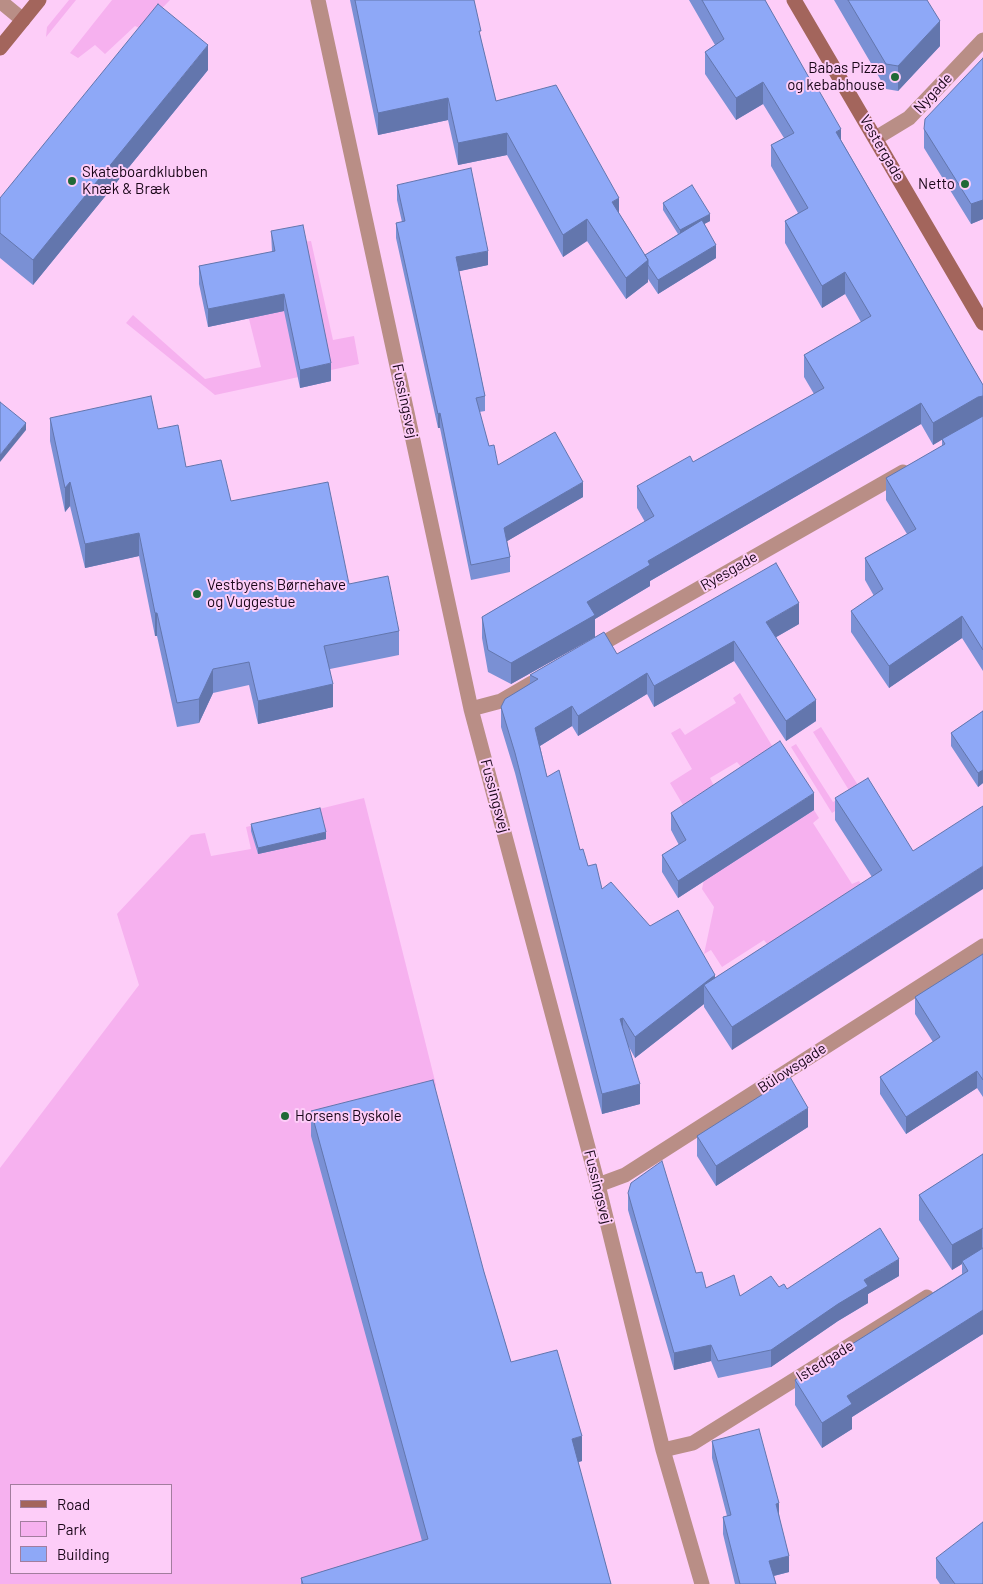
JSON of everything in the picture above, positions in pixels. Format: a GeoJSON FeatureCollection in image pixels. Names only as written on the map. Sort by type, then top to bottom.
{"type":"FeatureCollection","features":[{"type":"Feature","properties":{"kind":"main road"},"geometry":{"type":"LineString","coordinates":[[0,48],[39,0]]}},
{"type":"Feature","properties":{"kind":"main road","name":"Vestergade"},"geometry":{"type":"LineString","coordinates":[[794,0],[983,323]]}},
{"type":"Feature","properties":{"kind":"street"},"geometry":{"type":"LineString","coordinates":[[0,0],[23,20]]}},
{"type":"Feature","properties":{"kind":"street","name":"Fussingsvej"},"geometry":{"type":"LineString","coordinates":[[318,0],[472,709],[598,1185],[663,1450],[702,1584]]}},
{"type":"Feature","properties":{"kind":"street","name":"Nygade"},"geometry":{"type":"LineString","coordinates":[[876,138],[909,118],[983,40]]}},
{"type":"Feature","properties":{"kind":"street","name":"Ryesgade"},"geometry":{"type":"LineString","coordinates":[[576,658],[914,466]]}},
{"type":"Feature","properties":{"kind":"street"},"geometry":{"type":"LineString","coordinates":[[472,709],[501,701],[543,677]]}},
{"type":"Feature","properties":{"kind":"street","name":"Bülowsgade"},"geometry":{"type":"LineString","coordinates":[[598,1185],[625,1175],[983,946]]}},
{"type":"Feature","properties":{"kind":"street","name":"Istedgade"},"geometry":{"type":"LineString","coordinates":[[663,1450],[693,1443],[942,1288]]}},
{"type":"Feature","properties":{"kind":"green space"},"geometry":{"type":"Polygon","coordinates":[[[69,0],[76,0],[46,37],[47,27],[69,0]]]}},
{"type":"Feature","properties":{"kind":"green space"},"geometry":{"type":"Polygon","coordinates":[[[112,0],[170,0],[142,29],[135,26],[105,54],[95,45],[78,58],[70,53],[112,0]]]}},
{"type":"Feature","properties":{"kind":"green space"},"geometry":{"type":"Polygon","coordinates":[[[311,241],[333,340],[354,336],[359,364],[215,395],[126,323],[133,315],[205,379],[261,367],[249,319],[303,242],[311,241]]]}},
{"type":"Feature","properties":{"kind":"green space"},"geometry":{"type":"Polygon","coordinates":[[[740,693],[774,749],[742,768],[737,762],[710,778],[714,786],[683,805],[670,783],[692,769],[671,733],[680,728],[685,735],[736,703],[733,698],[740,693]]]}},
{"type":"Feature","properties":{"kind":"green space"},"geometry":{"type":"Polygon","coordinates":[[[821,727],[863,793],[832,813],[791,747],[796,744],[833,802],[850,792],[813,732],[821,727]]]}},
{"type":"Feature","properties":{"kind":"green space","name":"Horsens Byskole"},"geometry":{"type":"Polygon","coordinates":[[[364,798],[436,1085],[433,1105],[433,1584],[0,1584],[0,1168],[139,985],[117,914],[191,835],[205,833],[211,856],[251,849],[246,827],[364,798]]]}},
{"type":"Feature","properties":{"kind":"green space"},"geometry":{"type":"Polygon","coordinates":[[[814,810],[819,818],[813,823],[852,884],[859,881],[863,888],[769,947],[764,940],[722,967],[711,950],[704,954],[714,907],[702,889],[710,852],[722,869],[814,810]]]}},
{"type":"Feature","properties":{"kind":"building"},"geometry":{"type":"Polygon","coordinates":[[[355,0],[474,0],[481,31],[479,31],[496,101],[556,85],[619,198],[612,202],[648,260],[626,278],[587,219],[563,235],[507,133],[458,143],[448,98],[378,113],[355,0]]]}},
{"type":"Feature","properties":{"kind":"building"},"geometry":{"type":"Polygon","coordinates":[[[702,0],[765,0],[816,90],[818,89],[841,129],[836,132],[983,385],[983,396],[933,423],[921,403],[648,561],[650,565],[587,602],[595,615],[511,663],[488,650],[482,617],[654,516],[637,486],[690,456],[693,462],[824,388],[804,355],[871,316],[845,272],[822,286],[785,221],[808,208],[771,145],[794,133],[763,82],[736,98],[705,52],[724,39],[702,0]]]}},
{"type":"Feature","properties":{"kind":"building"},"geometry":{"type":"Polygon","coordinates":[[[848,0],[927,0],[940,21],[898,66],[886,64],[848,0]]]}},
{"type":"Feature","properties":{"kind":"building"},"geometry":{"type":"Polygon","coordinates":[[[158,4],[208,45],[33,260],[0,233],[0,198],[158,4]]]}},
{"type":"Feature","properties":{"kind":"building","name":"Netto"},"geometry":{"type":"Polygon","coordinates":[[[983,58],[983,200],[971,204],[924,129],[925,119],[983,58]]]}},
{"type":"Feature","properties":{"kind":"building"},"geometry":{"type":"Polygon","coordinates":[[[471,168],[488,251],[456,257],[485,396],[476,398],[489,446],[494,445],[498,465],[555,432],[583,482],[504,528],[510,557],[471,565],[440,413],[438,414],[396,223],[405,221],[397,185],[471,168]]]}},
{"type":"Feature","properties":{"kind":"building"},"geometry":{"type":"Polygon","coordinates":[[[692,185],[710,214],[680,230],[663,203],[692,185]]]}},
{"type":"Feature","properties":{"kind":"building"},"geometry":{"type":"Polygon","coordinates":[[[702,220],[716,245],[658,280],[648,265],[645,255],[702,220]]]}},
{"type":"Feature","properties":{"kind":"building"},"geometry":{"type":"Polygon","coordinates":[[[303,225],[331,363],[300,370],[284,294],[208,309],[199,266],[275,251],[271,231],[303,225]]]}},
{"type":"Feature","properties":{"kind":"building"},"geometry":{"type":"Polygon","coordinates":[[[151,396],[158,429],[178,425],[186,467],[221,460],[231,501],[328,482],[349,584],[388,576],[399,631],[324,646],[333,684],[258,701],[249,662],[213,669],[199,699],[177,703],[157,613],[155,613],[139,533],[85,544],[70,482],[65,488],[50,418],[151,396]]]}},
{"type":"Feature","properties":{"kind":"building"},"geometry":{"type":"Polygon","coordinates":[[[0,402],[26,423],[0,455],[0,402]]]}},
{"type":"Feature","properties":{"kind":"building"},"geometry":{"type":"Polygon","coordinates":[[[983,416],[983,650],[962,616],[889,666],[851,611],[883,589],[865,558],[916,529],[886,478],[945,444],[942,439],[983,416]]]}},
{"type":"Feature","properties":{"kind":"building"},"geometry":{"type":"Polygon","coordinates":[[[776,563],[799,603],[766,622],[816,700],[786,721],[734,641],[654,686],[647,673],[578,716],[572,706],[535,728],[547,777],[559,770],[580,850],[583,849],[588,866],[596,864],[602,889],[611,882],[650,926],[678,910],[715,975],[635,1037],[623,1018],[620,1019],[640,1084],[602,1094],[515,753],[501,707],[505,699],[538,679],[530,675],[604,632],[617,654],[776,563]]]}},
{"type":"Feature","properties":{"kind":"building"},"geometry":{"type":"Polygon","coordinates":[[[983,711],[983,770],[978,773],[951,733],[983,711]]]}},
{"type":"Feature","properties":{"kind":"building"},"geometry":{"type":"Polygon","coordinates":[[[780,741],[814,793],[678,881],[662,855],[686,840],[671,813],[780,741]]]}},
{"type":"Feature","properties":{"kind":"building"},"geometry":{"type":"Polygon","coordinates":[[[868,778],[913,851],[983,806],[983,866],[732,1027],[704,985],[882,870],[835,798],[868,778]]]}},
{"type":"Feature","properties":{"kind":"building"},"geometry":{"type":"Polygon","coordinates":[[[320,808],[326,832],[258,848],[251,824],[320,808]]]}},
{"type":"Feature","properties":{"kind":"building"},"geometry":{"type":"Polygon","coordinates":[[[983,954],[983,1080],[977,1071],[906,1117],[880,1077],[940,1037],[915,997],[983,954]]]}},
{"type":"Feature","properties":{"kind":"building"},"geometry":{"type":"Polygon","coordinates":[[[790,1077],[808,1108],[716,1166],[697,1136],[790,1077]]]}},
{"type":"Feature","properties":{"kind":"building"},"geometry":{"type":"Polygon","coordinates":[[[433,1080],[484,1272],[511,1362],[557,1350],[582,1436],[572,1439],[611,1584],[303,1584],[301,1578],[428,1539],[311,1111],[433,1080]]]}},
{"type":"Feature","properties":{"kind":"building"},"geometry":{"type":"Polygon","coordinates":[[[983,1154],[983,1228],[952,1245],[919,1195],[983,1154]]]}},
{"type":"Feature","properties":{"kind":"building"},"geometry":{"type":"Polygon","coordinates":[[[662,1161],[696,1273],[702,1272],[706,1288],[734,1275],[740,1296],[771,1276],[779,1287],[784,1284],[787,1289],[880,1228],[899,1259],[864,1280],[868,1286],[771,1350],[718,1361],[711,1345],[674,1353],[628,1193],[631,1183],[662,1161]]]}},
{"type":"Feature","properties":{"kind":"building"},"geometry":{"type":"Polygon","coordinates":[[[983,1248],[983,1310],[847,1396],[852,1404],[822,1423],[795,1380],[968,1271],[962,1261],[983,1248]]]}},
{"type":"Feature","properties":{"kind":"building"},"geometry":{"type":"Polygon","coordinates":[[[759,1429],[779,1503],[776,1504],[789,1556],[769,1561],[776,1584],[740,1584],[723,1517],[731,1515],[712,1441],[759,1429]]]}},
{"type":"Feature","properties":{"kind":"building"},"geometry":{"type":"Polygon","coordinates":[[[983,1522],[983,1584],[955,1584],[936,1558],[983,1522]]]}},
{"type":"Feature","properties":{"kind":"place","name":"Babas Pizza og kebabhouse"},"geometry":{"type":"Point","coordinates":[895,77]}},
{"type":"Feature","properties":{"kind":"place","name":"Skateboardklubben Knæk & Bræk"},"geometry":{"type":"Point","coordinates":[72,181]}},
{"type":"Feature","properties":{"kind":"place","name":"Netto"},"geometry":{"type":"Point","coordinates":[965,184]}},
{"type":"Feature","properties":{"kind":"place","name":"Vestbyens Børnehave og Vuggestue"},"geometry":{"type":"Point","coordinates":[197,594]}},
{"type":"Feature","properties":{"kind":"place","name":"Horsens Byskole"},"geometry":{"type":"Point","coordinates":[285,1116]}}]}
